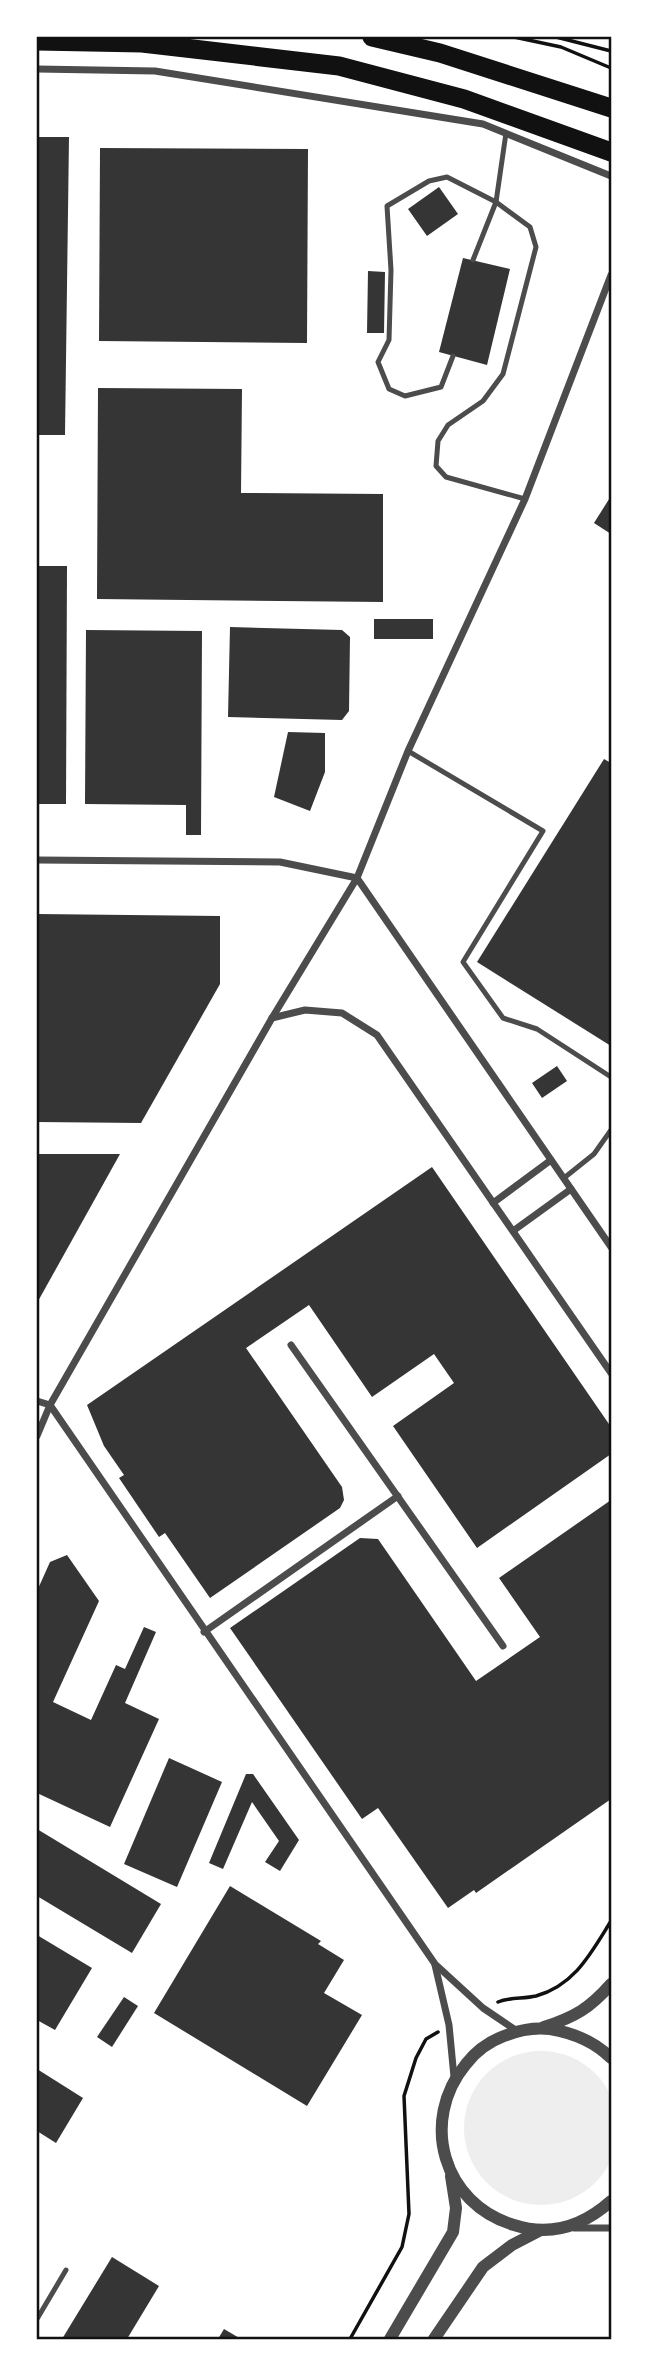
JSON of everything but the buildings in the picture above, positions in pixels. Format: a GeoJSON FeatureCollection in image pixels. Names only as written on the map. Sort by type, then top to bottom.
{"type":"FeatureCollection","features":[{"type":"Feature","properties":{"kind":"highway"},"geometry":{"type":"LineString","coordinates":[[372,37],[440,53],[611,108]]}},
{"type":"Feature","properties":{"kind":"highway"},"geometry":{"type":"LineString","coordinates":[[37,41],[142,43],[339,66],[464,99],[611,152]]}},
{"type":"Feature","properties":{"kind":"street"},"geometry":{"type":"LineString","coordinates":[[37,69],[155,71],[483,124],[611,176]]}},
{"type":"Feature","properties":{"kind":"street"},"geometry":{"type":"LineString","coordinates":[[37,1436],[50,1405],[272,1018],[357,878],[408,751],[525,499],[611,275]]}},
{"type":"Feature","properties":{"kind":"street"},"geometry":{"type":"LineString","coordinates":[[37,860],[280,862],[357,878],[611,1247]]}},
{"type":"Feature","properties":{"kind":"street"},"geometry":{"type":"LineString","coordinates":[[272,1018],[305,1010],[342,1013],[376,1035],[611,1373]]}},
{"type":"Feature","properties":{"kind":"street"},"geometry":{"type":"LineString","coordinates":[[493,1203],[551,1160]]}},
{"type":"Feature","properties":{"kind":"street"},"geometry":{"type":"LineString","coordinates":[[513,1231],[571,1189]]}},
{"type":"Feature","properties":{"kind":"street"},"geometry":{"type":"LineString","coordinates":[[291,1345],[503,1646]]}},
{"type":"Feature","properties":{"kind":"street"},"geometry":{"type":"LineString","coordinates":[[37,1401],[50,1405],[435,1964],[483,2008],[517,2031]]}},
{"type":"Feature","properties":{"kind":"street"},"geometry":{"type":"LineString","coordinates":[[204,1632],[398,1496]]}},
{"type":"Feature","properties":{"kind":"street"},"geometry":{"type":"LineString","coordinates":[[435,1964],[449,2025],[454,2077]]}},
{"type":"Feature","properties":{"kind":"street"},"geometry":{"type":"LineString","coordinates":[[390,2339],[453,2232],[456,2208],[441,2141],[442,2108],[454,2077],[475,2052],[495,2039],[571,2018],[594,2003],[611,1984]]}},
{"type":"Feature","properties":{"kind":"street"},"geometry":{"type":"LineString","coordinates":[[540,2028],[572,2032],[600,2047],[611,2058]]}},
{"type":"Feature","properties":{"kind":"street"},"geometry":{"type":"LineString","coordinates":[[450,2173],[469,2200],[496,2220],[529,2230],[611,2228]]}},
{"type":"Feature","properties":{"kind":"street"},"geometry":{"type":"LineString","coordinates":[[562,2229],[594,2216],[611,2201]]}},
{"type":"Feature","properties":{"kind":"street"},"geometry":{"type":"LineString","coordinates":[[434,2339],[483,2267],[512,2245],[542,2230]]}},
{"type":"Feature","properties":{"kind":"lane"},"geometry":{"type":"LineString","coordinates":[[473,260],[496,202],[506,134]]}},
{"type":"Feature","properties":{"kind":"lane"},"geometry":{"type":"LineString","coordinates":[[453,356],[441,387],[405,396],[388,389],[378,362],[389,340],[391,270],[387,206],[429,181],[447,177],[496,202],[530,227],[536,247],[503,374],[483,401],[448,425],[438,441],[436,466],[446,477],[525,499]]}},
{"type":"Feature","properties":{"kind":"lane"},"geometry":{"type":"LineString","coordinates":[[408,751],[543,831],[463,962],[502,1018],[537,1029],[611,1077]]}},
{"type":"Feature","properties":{"kind":"lane"},"geometry":{"type":"LineString","coordinates":[[564,1178],[594,1154],[611,1130]]}},
{"type":"Feature","properties":{"kind":"lane"},"geometry":{"type":"LineString","coordinates":[[37,2319],[66,2270]]}},
{"type":"Feature","properties":{"kind":"path"},"geometry":{"type":"LineString","coordinates":[[514,37],[561,47],[611,68]]}},
{"type":"Feature","properties":{"kind":"path"},"geometry":{"type":"LineString","coordinates":[[556,37],[611,51]]}},
{"type":"Feature","properties":{"kind":"shaded area"},"geometry":{"type":"Polygon","coordinates":[[[541,2051],[571,2057],[596,2073],[612,2098],[618,2128],[612,2158],[596,2183],[571,2199],[541,2205],[511,2199],[486,2183],[470,2158],[464,2128],[470,2098],[486,2073],[511,2057],[541,2051]]]}}]}
